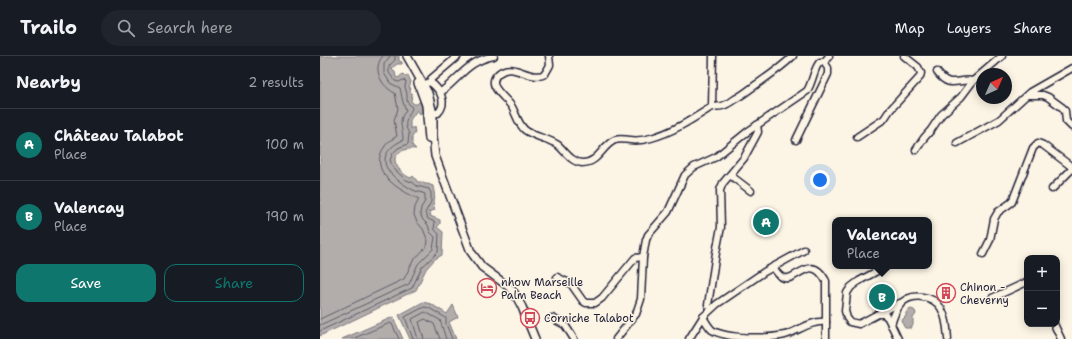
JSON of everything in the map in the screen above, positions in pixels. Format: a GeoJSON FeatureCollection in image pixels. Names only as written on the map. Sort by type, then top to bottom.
{"type":"FeatureCollection","features":[{"type":"Feature","properties":{"kind":"main road"},"geometry":{"type":"LineString","coordinates":[[402,56],[424,84],[423,96],[429,114],[435,156],[471,252],[482,267],[509,287],[515,294],[519,300],[535,339]]}},
{"type":"Feature","properties":{"kind":"main road"},"geometry":{"type":"LineString","coordinates":[[407,56],[428,93],[429,146],[431,158],[467,254],[479,270],[506,290],[511,296],[530,339]]}},
{"type":"Feature","properties":{"kind":"street"},"geometry":{"type":"LineString","coordinates":[[424,84],[458,56]]}},
{"type":"Feature","properties":{"kind":"street"},"geometry":{"type":"LineString","coordinates":[[441,92],[468,66],[481,59],[494,56]]}},
{"type":"Feature","properties":{"kind":"street"},"geometry":{"type":"LineString","coordinates":[[549,56],[550,65],[545,74],[536,76],[512,70],[502,70],[495,77],[495,87],[497,92],[509,103],[520,124],[527,131],[553,142],[569,157],[578,162],[592,161],[598,157],[612,141],[617,139],[636,141],[652,138],[686,124],[712,107],[722,106],[738,98],[777,70],[793,56]]}},
{"type":"Feature","properties":{"kind":"street"},"geometry":{"type":"LineString","coordinates":[[712,107],[713,56]]}},
{"type":"Feature","properties":{"kind":"street"},"geometry":{"type":"LineString","coordinates":[[616,339],[636,314],[640,299],[643,257],[648,235],[668,212],[685,175],[694,167],[716,156],[747,132],[807,91],[812,84],[816,66],[820,62],[824,62],[829,56]]}},
{"type":"Feature","properties":{"kind":"street"},"geometry":{"type":"LineString","coordinates":[[857,137],[884,119],[890,110],[920,77],[921,72],[918,67],[904,56]]}},
{"type":"Feature","properties":{"kind":"street"},"geometry":{"type":"LineString","coordinates":[[916,150],[941,115],[961,97],[973,81],[1002,56]]}},
{"type":"Feature","properties":{"kind":"street"},"geometry":{"type":"LineString","coordinates":[[796,140],[828,74],[828,68],[824,62]]}},
{"type":"Feature","properties":{"kind":"street"},"geometry":{"type":"LineString","coordinates":[[957,143],[999,120],[1027,95],[1072,68]]}},
{"type":"Feature","properties":{"kind":"street"},"geometry":{"type":"LineString","coordinates":[[937,72],[949,82],[956,83],[973,81]]}},
{"type":"Feature","properties":{"kind":"street"},"geometry":{"type":"LineString","coordinates":[[424,84],[437,87],[441,92],[442,109],[439,113],[429,114]]}},
{"type":"Feature","properties":{"kind":"street"},"geometry":{"type":"LineString","coordinates":[[1027,95],[1043,95],[1048,97],[1063,108],[1065,111],[1066,121],[1072,127]]}},
{"type":"Feature","properties":{"kind":"street"},"geometry":{"type":"LineString","coordinates":[[708,305],[721,227],[720,190],[744,158],[758,132],[757,125]]}},
{"type":"Feature","properties":{"kind":"street"},"geometry":{"type":"LineString","coordinates":[[747,132],[751,132],[754,139]]}},
{"type":"Feature","properties":{"kind":"street"},"geometry":{"type":"LineString","coordinates":[[983,254],[990,240],[994,219],[998,212],[1012,202],[1033,148],[1038,143],[1043,145],[1072,168],[1052,189]]}},
{"type":"Feature","properties":{"kind":"street"},"geometry":{"type":"LineString","coordinates":[[730,175],[751,191]]}},
{"type":"Feature","properties":{"kind":"street"},"geometry":{"type":"LineString","coordinates":[[689,339],[709,310],[764,272],[804,250]]}},
{"type":"Feature","properties":{"kind":"street"},"geometry":{"type":"LineString","coordinates":[[557,277],[571,284],[579,297],[586,303],[595,303],[602,298],[635,258],[643,257]]}},
{"type":"Feature","properties":{"kind":"street"},"geometry":{"type":"LineString","coordinates":[[773,267],[778,275],[784,279],[807,269],[816,270],[822,275],[826,281],[826,339]]}},
{"type":"Feature","properties":{"kind":"street"},"geometry":{"type":"LineString","coordinates":[[881,269],[851,287],[847,293],[845,314],[848,320],[853,323],[862,324],[902,302],[921,296],[936,302],[940,307],[946,319],[948,339]]}},
{"type":"Feature","properties":{"kind":"street"},"geometry":{"type":"LineString","coordinates":[[992,298],[1024,283]]}},
{"type":"Feature","properties":{"kind":"street"},"geometry":{"type":"LineString","coordinates":[[892,325],[894,315],[902,302]]}},
{"type":"Feature","properties":{"kind":"street"},"geometry":{"type":"LineString","coordinates":[[878,314],[886,315],[898,339]]}},
{"type":"Feature","properties":{"kind":"street"},"geometry":{"type":"LineString","coordinates":[[704,317],[707,324],[717,333],[741,338],[778,336],[817,322],[826,322]]}},
{"type":"Feature","properties":{"kind":"street"},"geometry":{"type":"LineString","coordinates":[[552,318],[565,325],[574,339]]}},
{"type":"Feature","properties":{"kind":"street"},"geometry":{"type":"LineString","coordinates":[[1056,327],[1062,339]]}},
{"type":"Feature","properties":{"kind":"water"},"geometry":{"type":"Polygon","coordinates":[[[320,56],[399,56],[399,61],[402,62],[402,64],[397,64],[392,68],[396,77],[398,78],[403,74],[405,76],[408,75],[411,82],[409,88],[411,88],[410,91],[412,94],[411,101],[414,104],[417,104],[421,100],[427,112],[423,111],[420,114],[417,110],[410,120],[410,128],[414,127],[415,133],[412,137],[412,145],[416,149],[401,151],[395,158],[395,161],[405,175],[411,178],[413,176],[418,182],[433,186],[435,198],[433,205],[435,210],[428,212],[431,214],[430,216],[440,220],[440,224],[437,227],[443,232],[442,255],[435,259],[426,269],[416,290],[320,336],[320,56]]]}},
{"type":"Feature","properties":{"kind":"water"},"geometry":{"type":"Polygon","coordinates":[[[423,302],[431,304],[447,314],[453,305],[458,317],[449,322],[456,339],[410,339],[399,315],[423,302]]]}},
{"type":"Feature","properties":{"kind":"water"},"geometry":{"type":"Polygon","coordinates":[[[912,309],[916,314],[913,318],[913,325],[911,328],[905,328],[902,320],[906,316],[908,310],[912,309]]]}},
{"type":"Feature","properties":{"kind":"water"},"geometry":{"type":"Polygon","coordinates":[[[393,317],[403,339],[342,339],[393,317]]]}},
{"type":"Feature","properties":{"kind":"place","name":"Château Talabot"},"geometry":{"type":"Point","coordinates":[766,222]}},
{"type":"Feature","properties":{"kind":"place","name":"nhow Marseille Palm Beach"},"geometry":{"type":"Point","coordinates":[487,288]}},
{"type":"Feature","properties":{"kind":"place","name":"Chinon - Cheverny"},"geometry":{"type":"Point","coordinates":[946,293]}},
{"type":"Feature","properties":{"kind":"place","name":"Valencay"},"geometry":{"type":"Point","coordinates":[882,297]}},
{"type":"Feature","properties":{"kind":"place","name":"Corniche Talabot"},"geometry":{"type":"Point","coordinates":[530,318]}}]}
